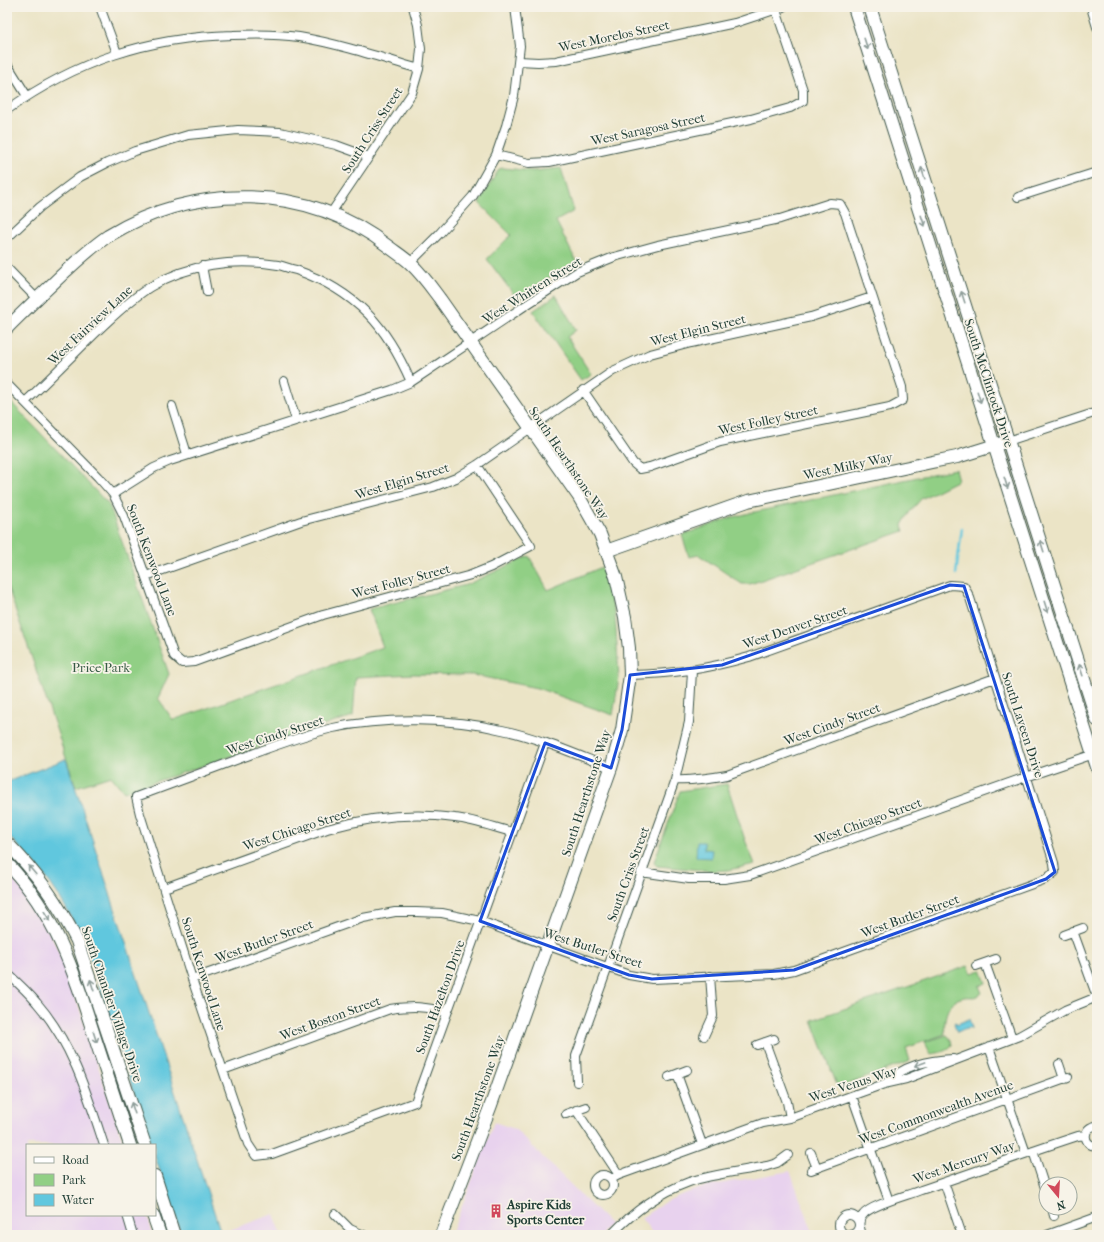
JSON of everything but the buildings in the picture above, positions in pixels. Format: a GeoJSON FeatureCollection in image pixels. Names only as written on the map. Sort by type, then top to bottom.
{"type":"FeatureCollection","features":[{"type":"Feature","properties":{"kind":"street"},"geometry":{"type":"LineString","coordinates":[[100,7],[117,53]]}},
{"type":"Feature","properties":{"kind":"street","name":"South Criss Street"},"geometry":{"type":"LineString","coordinates":[[332,213],[412,93],[419,69],[420,49],[418,24],[413,7]]}},
{"type":"Feature","properties":{"kind":"street"},"geometry":{"type":"LineString","coordinates":[[410,263],[439,234],[473,196],[496,155],[514,96],[519,40],[515,7]]}},
{"type":"Feature","properties":{"kind":"street","name":"South McClintock Drive"},"geometry":{"type":"LineString","coordinates":[[854,7],[994,446],[1095,754],[1097,767]]}},
{"type":"Feature","properties":{"kind":"street","name":"South McClintock Drive"},"geometry":{"type":"LineString","coordinates":[[870,7],[1097,720]]}},
{"type":"Feature","properties":{"kind":"street"},"geometry":{"type":"LineString","coordinates":[[1091,7],[1097,27]]}},
{"type":"Feature","properties":{"kind":"street","name":"West Morelos Street"},"geometry":{"type":"LineString","coordinates":[[518,61],[556,61],[735,22],[778,8]]}},
{"type":"Feature","properties":{"kind":"street","name":"West Saragosa Street"},"geometry":{"type":"LineString","coordinates":[[496,155],[529,163],[549,162],[751,119],[790,108],[803,101],[803,90],[778,8]]}},
{"type":"Feature","properties":{"kind":"street"},"geometry":{"type":"LineString","coordinates":[[7,110],[27,96],[60,77],[117,53],[166,41],[207,36],[251,34],[298,37],[346,46],[419,69]]}},
{"type":"Feature","properties":{"kind":"street"},"geometry":{"type":"LineString","coordinates":[[7,64],[27,96]]}},
{"type":"Feature","properties":{"kind":"street"},"geometry":{"type":"LineString","coordinates":[[7,238],[40,207],[80,177],[106,163],[135,151],[188,135],[238,130],[280,132],[336,145],[369,157]]}},
{"type":"Feature","properties":{"kind":"street"},"geometry":{"type":"LineString","coordinates":[[1018,197],[1097,172]]}},
{"type":"Feature","properties":{"kind":"street","name":"South Hearthstone Way"},"geometry":{"type":"LineString","coordinates":[[7,328],[78,260],[107,237],[142,218],[178,206],[214,198],[238,197],[297,203],[332,213],[370,234],[410,263],[440,299],[579,497],[600,534],[616,577],[625,617],[630,675],[622,730],[548,946],[491,1105],[441,1235]]}},
{"type":"Feature","properties":{"kind":"street","name":"West Whitten Street"},"geometry":{"type":"LineString","coordinates":[[113,494],[154,468],[187,454],[392,390],[411,382],[577,272],[614,257],[658,245],[780,219],[830,203],[840,204],[846,213],[872,297]]}},
{"type":"Feature","properties":{"kind":"street","name":"West Fairview Lane"},"geometry":{"type":"LineString","coordinates":[[25,402],[129,302],[150,287],[173,276],[202,266],[231,263],[280,265],[313,276],[346,295],[368,314],[391,342],[411,382]]}},
{"type":"Feature","properties":{"kind":"street"},"geometry":{"type":"LineString","coordinates":[[202,266],[207,292]]}},
{"type":"Feature","properties":{"kind":"street"},"geometry":{"type":"LineString","coordinates":[[7,268],[37,299]]}},
{"type":"Feature","properties":{"kind":"street","name":"West Elgin Street"},"geometry":{"type":"LineString","coordinates":[[146,576],[302,521],[433,487],[456,478],[477,465],[583,390],[613,371],[650,354],[691,343],[810,317],[872,297]]}},
{"type":"Feature","properties":{"kind":"street","name":"West Folley Street"},"geometry":{"type":"LineString","coordinates":[[583,390],[633,463],[640,469],[650,467],[720,442],[890,407],[903,400],[902,387],[872,297]]}},
{"type":"Feature","properties":{"kind":"street"},"geometry":{"type":"LineString","coordinates":[[284,381],[296,420]]}},
{"type":"Feature","properties":{"kind":"street","name":"South Kenwood Lane"},"geometry":{"type":"LineString","coordinates":[[7,384],[113,494],[124,516],[174,656],[182,663]]}},
{"type":"Feature","properties":{"kind":"street"},"geometry":{"type":"LineString","coordinates":[[172,406],[187,454]]}},
{"type":"Feature","properties":{"kind":"street","name":"West Milky Way"},"geometry":{"type":"LineString","coordinates":[[606,551],[748,501],[938,461],[994,446],[1097,412]]}},
{"type":"Feature","properties":{"kind":"street","name":"West Folley Street"},"geometry":{"type":"LineString","coordinates":[[182,663],[194,662],[323,615],[471,575],[491,567],[531,546],[477,465]]}},
{"type":"Feature","properties":{"kind":"street","name":"West Denver Street"},"geometry":{"type":"LineString","coordinates":[[630,675],[660,674],[722,665],[750,657],[950,585],[964,586]]}},
{"type":"Feature","properties":{"kind":"street","name":"South Laveen Drive"},"geometry":{"type":"LineString","coordinates":[[964,586],[970,598],[1054,862],[1055,872]]}},
{"type":"Feature","properties":{"kind":"street","name":"South Criss Street"},"geometry":{"type":"LineString","coordinates":[[577,1082],[576,1056],[675,780],[688,722],[692,670]]}},
{"type":"Feature","properties":{"kind":"street","name":"West Cindy Street"},"geometry":{"type":"LineString","coordinates":[[675,780],[706,779],[727,774],[995,678]]}},
{"type":"Feature","properties":{"kind":"street","name":"West Cindy Street"},"geometry":{"type":"LineString","coordinates":[[136,797],[295,739],[347,726],[387,721],[427,721],[482,726],[503,730],[545,743],[610,768]]}},
{"type":"Feature","properties":{"kind":"street","name":"South Hazelton Drive"},"geometry":{"type":"LineString","coordinates":[[256,1156],[272,1154],[415,1102],[545,743]]}},
{"type":"Feature","properties":{"kind":"street","name":"West Chicago Street"},"geometry":{"type":"LineString","coordinates":[[641,872],[689,880],[724,880],[750,875],[1095,754]]}},
{"type":"Feature","properties":{"kind":"street","name":"South Kenwood Lane"},"geometry":{"type":"LineString","coordinates":[[136,797],[192,979],[248,1144],[256,1156]]}},
{"type":"Feature","properties":{"kind":"street","name":"West Chicago Street"},"geometry":{"type":"LineString","coordinates":[[164,888],[327,829],[381,817],[422,816],[456,818],[512,832]]}},
{"type":"Feature","properties":{"kind":"street","name":"South Chandler Village Drive"},"geometry":{"type":"LineString","coordinates":[[7,843],[33,871],[45,887],[77,941],[145,1144]]}},
{"type":"Feature","properties":{"kind":"street","name":"South Chandler Village Drive"},"geometry":{"type":"LineString","coordinates":[[7,863],[39,902],[51,922],[67,956],[81,994],[130,1144]]}},
{"type":"Feature","properties":{"kind":"street","name":"West Butler Street"},"geometry":{"type":"LineString","coordinates":[[192,979],[363,918],[379,914],[416,912],[442,913],[480,921],[607,968],[629,975],[652,979],[774,974],[794,970],[1046,879],[1055,872]]}},
{"type":"Feature","properties":{"kind":"street"},"geometry":{"type":"LineString","coordinates":[[1064,935],[1083,928]]}},
{"type":"Feature","properties":{"kind":"street"},"geometry":{"type":"LineString","coordinates":[[1040,1176],[1008,1098],[990,1047],[1012,1038],[1065,1010],[1097,997],[1073,931]]}},
{"type":"Feature","properties":{"kind":"street"},"geometry":{"type":"LineString","coordinates":[[976,966],[996,959]]}},
{"type":"Feature","properties":{"kind":"street"},"geometry":{"type":"LineString","coordinates":[[985,963],[1012,1038]]}},
{"type":"Feature","properties":{"kind":"street"},"geometry":{"type":"LineString","coordinates":[[7,973],[38,1003],[52,1022],[67,1048],[86,1088],[104,1144]]}},
{"type":"Feature","properties":{"kind":"street"},"geometry":{"type":"LineString","coordinates":[[704,1036],[713,1016],[710,976]]}},
{"type":"Feature","properties":{"kind":"street","name":"West Boston Street"},"geometry":{"type":"LineString","coordinates":[[223,1070],[390,1009],[412,1006],[433,1008],[447,1012]]}},
{"type":"Feature","properties":{"kind":"street"},"geometry":{"type":"LineString","coordinates":[[774,1039],[761,1044],[787,1102],[790,1118]]}},
{"type":"Feature","properties":{"kind":"street","name":"West Venus Way"},"geometry":{"type":"LineString","coordinates":[[576,1110],[615,1177],[763,1123],[790,1118],[852,1096],[884,1084],[891,1077],[921,1063],[934,1060],[958,1058],[990,1047]]}},
{"type":"Feature","properties":{"kind":"street","name":"West Commonwealth Avenue"},"geometry":{"type":"LineString","coordinates":[[811,1153],[814,1169],[1066,1078],[1059,1064]]}},
{"type":"Feature","properties":{"kind":"street"},"geometry":{"type":"LineString","coordinates":[[669,1077],[687,1070]]}},
{"type":"Feature","properties":{"kind":"street"},"geometry":{"type":"LineString","coordinates":[[677,1074],[702,1144]]}},
{"type":"Feature","properties":{"kind":"street"},"geometry":{"type":"LineString","coordinates":[[852,1096],[889,1201]]}},
{"type":"Feature","properties":{"kind":"street"},"geometry":{"type":"LineString","coordinates":[[566,1114],[586,1107]]}},
{"type":"Feature","properties":{"kind":"street","name":"West Mercury Way"},"geometry":{"type":"LineString","coordinates":[[862,1235],[859,1223],[866,1211],[889,1201],[1030,1152],[1085,1135],[1090,1127],[1097,1126]]}},
{"type":"Feature","properties":{"kind":"street"},"geometry":{"type":"LineString","coordinates":[[1085,1135],[1089,1144],[1097,1146]]}},
{"type":"Feature","properties":{"kind":"street"},"geometry":{"type":"LineString","coordinates":[[611,1235],[650,1202],[674,1188],[701,1179],[767,1166],[777,1163],[788,1155]]}},
{"type":"Feature","properties":{"kind":"street"},"geometry":{"type":"LineString","coordinates":[[156,1179],[174,1235]]}},
{"type":"Feature","properties":{"kind":"street"},"geometry":{"type":"LineString","coordinates":[[944,1182],[962,1235]]}},
{"type":"Feature","properties":{"kind":"street"},"geometry":{"type":"LineString","coordinates":[[335,1214],[350,1229],[364,1235]]}},
{"type":"Feature","properties":{"kind":"street"},"geometry":{"type":"LineString","coordinates":[[127,1216],[133,1235]]}},
{"type":"Feature","properties":{"kind":"street"},"geometry":{"type":"LineString","coordinates":[[153,1216],[160,1235]]}},
{"type":"Feature","properties":{"kind":"street"},"geometry":{"type":"LineString","coordinates":[[1047,1235],[1097,1217]]}},
{"type":"Feature","properties":{"kind":"highlighted area"},"geometry":{"type":"Polygon","coordinates":[[[950,585],[964,586],[1055,872],[1046,879],[794,970],[652,979],[629,975],[480,921],[545,743],[611,768],[622,730],[630,675],[722,665],[950,585]]]}},
{"type":"Feature","properties":{"kind":"shaded area"},"geometry":{"type":"Polygon","coordinates":[[[7,872],[29,899],[50,933],[66,968],[124,1144],[26,1144],[26,1216],[147,1216],[153,1235],[7,1235],[7,872]]]}},
{"type":"Feature","properties":{"kind":"shaded area"},"geometry":{"type":"Polygon","coordinates":[[[494,1122],[515,1129],[610,1224],[601,1235],[451,1235],[494,1122]]]}},
{"type":"Feature","properties":{"kind":"shaded area"},"geometry":{"type":"Polygon","coordinates":[[[790,1171],[814,1235],[654,1235],[641,1218],[665,1202],[707,1186],[790,1171]]]}},
{"type":"Feature","properties":{"kind":"shaded area"},"geometry":{"type":"Polygon","coordinates":[[[274,1214],[282,1235],[215,1235],[221,1233],[274,1214]]]}},
{"type":"Feature","properties":{"kind":"green space"},"geometry":{"type":"Polygon","coordinates":[[[503,168],[534,171],[561,168],[574,211],[556,221],[577,263],[545,280],[518,300],[487,259],[511,235],[479,203],[499,169],[503,168]]]}},
{"type":"Feature","properties":{"kind":"green space"},"geometry":{"type":"Polygon","coordinates":[[[556,295],[576,330],[567,337],[591,374],[581,380],[533,311],[556,295]]]}},
{"type":"Feature","properties":{"kind":"green space","name":"Price Park"},"geometry":{"type":"Polygon","coordinates":[[[7,398],[109,505],[169,674],[158,698],[173,720],[383,647],[369,609],[466,585],[529,556],[548,590],[602,567],[615,614],[619,678],[613,715],[537,688],[473,675],[413,674],[356,677],[353,716],[124,792],[111,776],[76,787],[7,585],[7,398]]]}},
{"type":"Feature","properties":{"kind":"green space"},"geometry":{"type":"Polygon","coordinates":[[[955,469],[958,480],[921,499],[909,513],[902,525],[904,531],[750,584],[742,584],[699,555],[689,557],[682,535],[730,518],[750,513],[955,469]]]}},
{"type":"Feature","properties":{"kind":"green space"},"geometry":{"type":"Polygon","coordinates":[[[727,784],[745,840],[755,864],[729,870],[713,871],[657,866],[654,862],[680,791],[727,784]]]}},
{"type":"Feature","properties":{"kind":"green space"},"geometry":{"type":"Polygon","coordinates":[[[968,966],[972,973],[981,970],[986,983],[979,986],[982,993],[979,995],[959,999],[950,1006],[946,1016],[945,1034],[906,1048],[910,1061],[838,1088],[812,1020],[968,966]]]}},
{"type":"Feature","properties":{"kind":"green space"},"geometry":{"type":"Polygon","coordinates":[[[947,1035],[951,1040],[952,1045],[942,1052],[930,1054],[925,1042],[947,1035]]]}},
{"type":"Feature","properties":{"kind":"water"},"geometry":{"type":"Polygon","coordinates":[[[66,759],[221,1233],[215,1235],[181,1235],[156,1159],[156,1144],[151,1144],[90,958],[70,915],[58,894],[35,864],[7,834],[7,782],[66,759]]]}},
{"type":"Feature","properties":{"kind":"water"},"geometry":{"type":"Polygon","coordinates":[[[697,842],[704,842],[704,849],[712,850],[711,858],[696,857],[697,842]]]}},
{"type":"Feature","properties":{"kind":"water"},"geometry":{"type":"Polygon","coordinates":[[[969,1019],[972,1028],[969,1027],[957,1032],[954,1023],[956,1022],[957,1024],[969,1019]]]}},
{"type":"Feature","properties":{"kind":"waterway"},"geometry":{"type":"LineString","coordinates":[[956,574],[962,528]]}},
{"type":"Feature","properties":{"kind":"place","name":"Aspire Kids Sports Center"},"geometry":{"type":"Point","coordinates":[496,1211]}}]}
